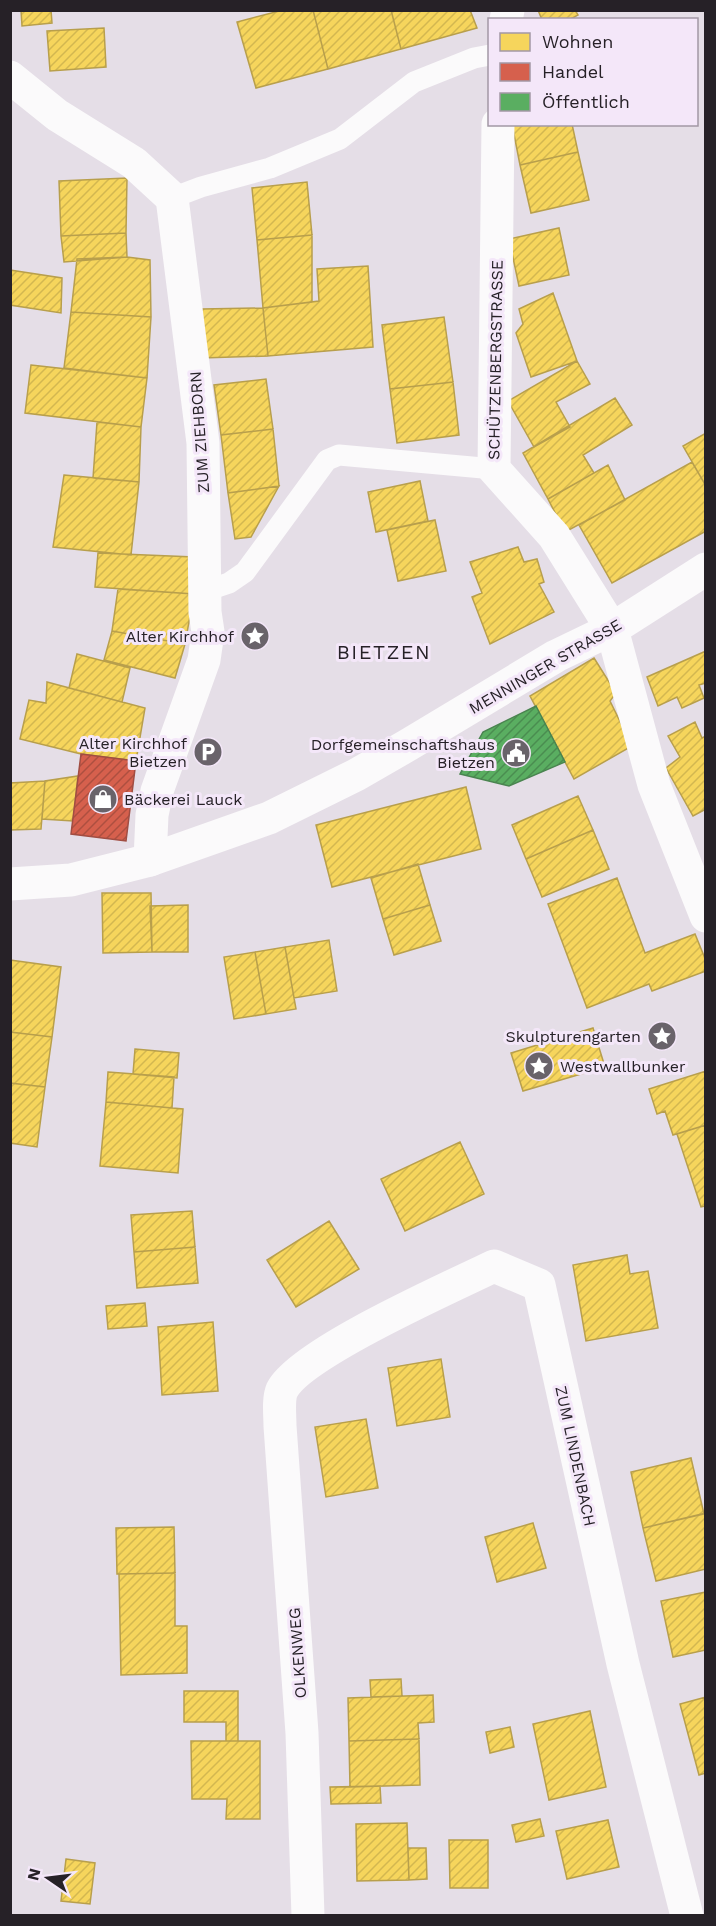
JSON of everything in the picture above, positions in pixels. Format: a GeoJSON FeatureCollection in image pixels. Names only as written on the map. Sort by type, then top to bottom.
{"type":"FeatureCollection","features":[{"type":"Feature","properties":{"kind":"street"},"geometry":{"type":"LineString","coordinates":[[10,77],[57,115],[134,163],[172,198]]}},
{"type":"Feature","properties":{"kind":"street","name":"SCHÜTZENBERGSTRASSE"},"geometry":{"type":"LineString","coordinates":[[498,126],[494,469],[554,536],[612,629],[654,785],[705,916]]}},
{"type":"Feature","properties":{"kind":"street","name":"ZUM ZIEHBORN"},"geometry":{"type":"LineString","coordinates":[[150,861],[152,814],[204,660],[208,632],[204,612],[203,443],[172,198]]}},
{"type":"Feature","properties":{"kind":"street","name":"MENNINGER STRASSE"},"geometry":{"type":"LineString","coordinates":[[10,884],[71,880],[150,861],[269,818],[356,775],[556,656],[612,629],[705,569]]}},
{"type":"Feature","properties":{"kind":"street","name":"ZUM LINDENBACH"},"geometry":{"type":"LineString","coordinates":[[281,1392],[293,1376],[356,1334],[494,1266],[539,1285],[623,1664],[687,1916]]}},
{"type":"Feature","properties":{"kind":"street","name":"OLKENWEG"},"geometry":{"type":"LineString","coordinates":[[281,1392],[280,1426],[302,1733],[308,1916]]}},
{"type":"Feature","properties":{"kind":"lane"},"geometry":{"type":"LineString","coordinates":[[172,198],[201,187],[270,168],[340,139],[414,82],[474,58],[488,55]]}},
{"type":"Feature","properties":{"kind":"lane"},"geometry":{"type":"LineString","coordinates":[[205,591],[229,583],[245,572],[327,460],[339,456],[494,469]]}},
{"type":"Feature","properties":{"kind":"building: Wohnen"},"geometry":{"type":"Polygon","coordinates":[[[21,10],[51,10],[52,23],[22,26],[21,10]]]}},
{"type":"Feature","properties":{"kind":"building: Wohnen"},"geometry":{"type":"Polygon","coordinates":[[[283,10],[313,10],[328,69],[256,88],[237,22],[283,10]]]}},
{"type":"Feature","properties":{"kind":"building: Wohnen"},"geometry":{"type":"Polygon","coordinates":[[[313,10],[391,10],[401,49],[328,69],[313,10]]]}},
{"type":"Feature","properties":{"kind":"building: Wohnen"},"geometry":{"type":"Polygon","coordinates":[[[391,10],[470,10],[477,28],[401,49],[391,10]]]}},
{"type":"Feature","properties":{"kind":"building: Wohnen"},"geometry":{"type":"Polygon","coordinates":[[[538,10],[575,10],[578,15],[573,18],[541,18],[538,10]]]}},
{"type":"Feature","properties":{"kind":"building: Wohnen"},"geometry":{"type":"Polygon","coordinates":[[[104,28],[106,67],[50,71],[47,31],[104,28]]]}},
{"type":"Feature","properties":{"kind":"building: Wohnen"},"geometry":{"type":"Polygon","coordinates":[[[512,126],[572,126],[578,152],[520,165],[512,126]]]}},
{"type":"Feature","properties":{"kind":"building: Wohnen"},"geometry":{"type":"Polygon","coordinates":[[[578,152],[589,200],[531,213],[520,165],[578,152]]]}},
{"type":"Feature","properties":{"kind":"building: Wohnen"},"geometry":{"type":"Polygon","coordinates":[[[127,178],[126,233],[61,236],[59,181],[127,178]]]}},
{"type":"Feature","properties":{"kind":"building: Wohnen"},"geometry":{"type":"Polygon","coordinates":[[[307,182],[312,235],[257,240],[252,188],[307,182]]]}},
{"type":"Feature","properties":{"kind":"building: Wohnen"},"geometry":{"type":"Polygon","coordinates":[[[559,228],[569,275],[519,286],[509,239],[559,228]]]}},
{"type":"Feature","properties":{"kind":"building: Wohnen"},"geometry":{"type":"Polygon","coordinates":[[[126,233],[127,257],[64,262],[61,236],[126,233]]]}},
{"type":"Feature","properties":{"kind":"building: Wohnen"},"geometry":{"type":"Polygon","coordinates":[[[312,235],[312,302],[263,308],[257,240],[312,235]]]}},
{"type":"Feature","properties":{"kind":"building: Wohnen"},"geometry":{"type":"Polygon","coordinates":[[[127,257],[150,260],[151,317],[71,312],[77,259],[127,257]]]}},
{"type":"Feature","properties":{"kind":"building: Wohnen"},"geometry":{"type":"Polygon","coordinates":[[[368,266],[373,347],[268,356],[263,308],[319,301],[317,269],[368,266]]]}},
{"type":"Feature","properties":{"kind":"building: Wohnen"},"geometry":{"type":"Polygon","coordinates":[[[10,270],[62,278],[61,313],[10,305],[10,270]]]}},
{"type":"Feature","properties":{"kind":"building: Wohnen"},"geometry":{"type":"Polygon","coordinates":[[[553,293],[577,361],[531,377],[516,333],[523,324],[519,309],[553,293]]]}},
{"type":"Feature","properties":{"kind":"building: Wohnen"},"geometry":{"type":"Polygon","coordinates":[[[263,308],[268,356],[202,358],[202,309],[263,308]]]}},
{"type":"Feature","properties":{"kind":"building: Wohnen"},"geometry":{"type":"Polygon","coordinates":[[[71,312],[151,317],[147,378],[64,368],[71,312]]]}},
{"type":"Feature","properties":{"kind":"building: Wohnen"},"geometry":{"type":"Polygon","coordinates":[[[444,317],[453,382],[390,389],[382,325],[444,317]]]}},
{"type":"Feature","properties":{"kind":"building: Wohnen"},"geometry":{"type":"Polygon","coordinates":[[[577,361],[590,384],[556,402],[570,427],[534,447],[508,401],[577,361]]]}},
{"type":"Feature","properties":{"kind":"building: Wohnen"},"geometry":{"type":"Polygon","coordinates":[[[31,365],[147,378],[141,427],[25,413],[31,365]]]}},
{"type":"Feature","properties":{"kind":"building: Wohnen"},"geometry":{"type":"Polygon","coordinates":[[[266,379],[273,429],[221,435],[214,385],[266,379]]]}},
{"type":"Feature","properties":{"kind":"building: Wohnen"},"geometry":{"type":"Polygon","coordinates":[[[453,382],[459,435],[397,443],[390,389],[453,382]]]}},
{"type":"Feature","properties":{"kind":"building: Wohnen"},"geometry":{"type":"Polygon","coordinates":[[[615,398],[632,425],[583,455],[594,473],[548,499],[523,453],[615,398]]]}},
{"type":"Feature","properties":{"kind":"building: Wohnen"},"geometry":{"type":"Polygon","coordinates":[[[97,422],[141,427],[139,482],[93,478],[97,422]]]}},
{"type":"Feature","properties":{"kind":"building: Wohnen"},"geometry":{"type":"Polygon","coordinates":[[[273,429],[279,486],[228,493],[221,435],[273,429]]]}},
{"type":"Feature","properties":{"kind":"building: Wohnen"},"geometry":{"type":"Polygon","coordinates":[[[706,433],[706,486],[683,446],[706,433]]]}},
{"type":"Feature","properties":{"kind":"building: Wohnen"},"geometry":{"type":"Polygon","coordinates":[[[692,462],[706,486],[706,531],[612,583],[579,525],[692,462]]]}},
{"type":"Feature","properties":{"kind":"building: Wohnen"},"geometry":{"type":"Polygon","coordinates":[[[608,465],[625,500],[565,532],[548,499],[608,465]]]}},
{"type":"Feature","properties":{"kind":"building: Wohnen"},"geometry":{"type":"Polygon","coordinates":[[[64,475],[139,482],[131,555],[53,547],[64,475]]]}},
{"type":"Feature","properties":{"kind":"building: Wohnen"},"geometry":{"type":"Polygon","coordinates":[[[420,481],[428,521],[376,532],[368,492],[420,481]]]}},
{"type":"Feature","properties":{"kind":"building: Wohnen"},"geometry":{"type":"Polygon","coordinates":[[[279,486],[251,537],[235,539],[228,493],[279,486]]]}},
{"type":"Feature","properties":{"kind":"building: Wohnen"},"geometry":{"type":"Polygon","coordinates":[[[435,520],[446,571],[398,581],[387,530],[435,520]]]}},
{"type":"Feature","properties":{"kind":"building: Wohnen"},"geometry":{"type":"Polygon","coordinates":[[[518,547],[524,562],[537,559],[544,582],[539,584],[554,612],[490,644],[472,597],[482,593],[470,562],[518,547]]]}},
{"type":"Feature","properties":{"kind":"building: Wohnen"},"geometry":{"type":"Polygon","coordinates":[[[98,553],[194,557],[194,594],[95,587],[98,553]]]}},
{"type":"Feature","properties":{"kind":"building: Wohnen"},"geometry":{"type":"Polygon","coordinates":[[[118,589],[194,594],[185,644],[112,631],[118,589]]]}},
{"type":"Feature","properties":{"kind":"building: Wohnen"},"geometry":{"type":"Polygon","coordinates":[[[112,631],[185,644],[175,678],[104,660],[112,631]]]}},
{"type":"Feature","properties":{"kind":"building: Wohnen"},"geometry":{"type":"Polygon","coordinates":[[[706,651],[706,683],[699,685],[704,698],[682,708],[677,697],[658,706],[647,677],[706,651]]]}},
{"type":"Feature","properties":{"kind":"building: Wohnen"},"geometry":{"type":"Polygon","coordinates":[[[77,654],[130,668],[122,702],[69,688],[77,654]]]}},
{"type":"Feature","properties":{"kind":"building: Wohnen"},"geometry":{"type":"Polygon","coordinates":[[[594,658],[616,693],[610,701],[632,746],[574,779],[530,696],[594,658]]]}},
{"type":"Feature","properties":{"kind":"building: Wohnen"},"geometry":{"type":"Polygon","coordinates":[[[47,682],[145,708],[136,761],[81,754],[20,739],[29,700],[46,703],[47,682]]]}},
{"type":"Feature","properties":{"kind":"building: Wohnen"},"geometry":{"type":"Polygon","coordinates":[[[695,722],[702,738],[706,736],[706,809],[693,816],[666,768],[680,757],[668,736],[695,722]]]}},
{"type":"Feature","properties":{"kind":"building: Wohnen"},"geometry":{"type":"Polygon","coordinates":[[[78,776],[73,821],[42,819],[45,781],[78,776]]]}},
{"type":"Feature","properties":{"kind":"building: Wohnen"},"geometry":{"type":"Polygon","coordinates":[[[45,781],[41,829],[10,830],[10,783],[45,781]]]}},
{"type":"Feature","properties":{"kind":"building: Wohnen"},"geometry":{"type":"Polygon","coordinates":[[[466,787],[481,849],[332,887],[316,825],[466,787]]]}},
{"type":"Feature","properties":{"kind":"building: Wohnen"},"geometry":{"type":"Polygon","coordinates":[[[578,796],[593,830],[526,859],[512,825],[578,796]]]}},
{"type":"Feature","properties":{"kind":"building: Wohnen"},"geometry":{"type":"Polygon","coordinates":[[[593,830],[609,869],[542,897],[526,859],[593,830]]]}},
{"type":"Feature","properties":{"kind":"building: Wohnen"},"geometry":{"type":"Polygon","coordinates":[[[418,864],[430,905],[383,919],[371,878],[418,864]]]}},
{"type":"Feature","properties":{"kind":"building: Wohnen"},"geometry":{"type":"Polygon","coordinates":[[[617,878],[645,953],[695,934],[706,961],[706,971],[652,991],[649,984],[587,1008],[548,904],[617,878]]]}},
{"type":"Feature","properties":{"kind":"building: Wohnen"},"geometry":{"type":"Polygon","coordinates":[[[102,893],[151,893],[152,952],[103,953],[102,893]]]}},
{"type":"Feature","properties":{"kind":"building: Wohnen"},"geometry":{"type":"Polygon","coordinates":[[[188,905],[188,952],[152,952],[150,906],[188,905]]]}},
{"type":"Feature","properties":{"kind":"building: Wohnen"},"geometry":{"type":"Polygon","coordinates":[[[430,905],[441,941],[394,955],[383,919],[430,905]]]}},
{"type":"Feature","properties":{"kind":"building: Wohnen"},"geometry":{"type":"Polygon","coordinates":[[[329,940],[337,991],[294,998],[285,947],[329,940]]]}},
{"type":"Feature","properties":{"kind":"building: Wohnen"},"geometry":{"type":"Polygon","coordinates":[[[285,947],[296,1009],[266,1014],[255,952],[285,947]]]}},
{"type":"Feature","properties":{"kind":"building: Wohnen"},"geometry":{"type":"Polygon","coordinates":[[[255,952],[266,1014],[234,1019],[224,957],[255,952]]]}},
{"type":"Feature","properties":{"kind":"building: Wohnen"},"geometry":{"type":"Polygon","coordinates":[[[10,960],[61,967],[52,1037],[10,1032],[10,960]]]}},
{"type":"Feature","properties":{"kind":"building: Wohnen"},"geometry":{"type":"Polygon","coordinates":[[[593,1028],[605,1067],[523,1091],[511,1053],[593,1028]]]}},
{"type":"Feature","properties":{"kind":"building: Wohnen"},"geometry":{"type":"Polygon","coordinates":[[[10,1032],[52,1037],[45,1087],[10,1083],[10,1032]]]}},
{"type":"Feature","properties":{"kind":"building: Wohnen"},"geometry":{"type":"Polygon","coordinates":[[[135,1049],[179,1053],[177,1078],[133,1074],[135,1049]]]}},
{"type":"Feature","properties":{"kind":"building: Wohnen"},"geometry":{"type":"Polygon","coordinates":[[[706,1071],[706,1125],[673,1135],[665,1111],[657,1114],[649,1089],[706,1071]]]}},
{"type":"Feature","properties":{"kind":"building: Wohnen"},"geometry":{"type":"Polygon","coordinates":[[[108,1072],[174,1077],[172,1108],[106,1102],[108,1072]]]}},
{"type":"Feature","properties":{"kind":"building: Wohnen"},"geometry":{"type":"Polygon","coordinates":[[[10,1083],[45,1087],[37,1147],[10,1143],[10,1083]]]}},
{"type":"Feature","properties":{"kind":"building: Wohnen"},"geometry":{"type":"Polygon","coordinates":[[[106,1102],[183,1109],[178,1173],[100,1166],[106,1102]]]}},
{"type":"Feature","properties":{"kind":"building: Wohnen"},"geometry":{"type":"Polygon","coordinates":[[[706,1125],[706,1206],[701,1207],[677,1134],[706,1125]]]}},
{"type":"Feature","properties":{"kind":"building: Wohnen"},"geometry":{"type":"Polygon","coordinates":[[[460,1142],[484,1194],[405,1231],[381,1179],[460,1142]]]}},
{"type":"Feature","properties":{"kind":"building: Wohnen"},"geometry":{"type":"Polygon","coordinates":[[[192,1211],[195,1247],[134,1252],[131,1215],[192,1211]]]}},
{"type":"Feature","properties":{"kind":"building: Wohnen"},"geometry":{"type":"Polygon","coordinates":[[[329,1221],[359,1269],[296,1307],[267,1260],[329,1221]]]}},
{"type":"Feature","properties":{"kind":"building: Wohnen"},"geometry":{"type":"Polygon","coordinates":[[[195,1247],[198,1283],[137,1288],[134,1252],[195,1247]]]}},
{"type":"Feature","properties":{"kind":"building: Wohnen"},"geometry":{"type":"Polygon","coordinates":[[[627,1255],[630,1274],[648,1271],[658,1328],[586,1341],[573,1265],[627,1255]]]}},
{"type":"Feature","properties":{"kind":"building: Wohnen"},"geometry":{"type":"Polygon","coordinates":[[[145,1303],[147,1326],[108,1329],[106,1306],[145,1303]]]}},
{"type":"Feature","properties":{"kind":"building: Wohnen"},"geometry":{"type":"Polygon","coordinates":[[[213,1322],[218,1391],[162,1395],[158,1327],[213,1322]]]}},
{"type":"Feature","properties":{"kind":"building: Wohnen"},"geometry":{"type":"Polygon","coordinates":[[[441,1359],[450,1417],[397,1426],[388,1368],[441,1359]]]}},
{"type":"Feature","properties":{"kind":"building: Wohnen"},"geometry":{"type":"Polygon","coordinates":[[[366,1419],[378,1488],[326,1497],[315,1427],[366,1419]]]}},
{"type":"Feature","properties":{"kind":"building: Wohnen"},"geometry":{"type":"Polygon","coordinates":[[[691,1458],[704,1514],[643,1528],[631,1472],[691,1458]]]}},
{"type":"Feature","properties":{"kind":"building: Wohnen"},"geometry":{"type":"Polygon","coordinates":[[[706,1513],[706,1569],[656,1581],[643,1528],[706,1513]]]}},
{"type":"Feature","properties":{"kind":"building: Wohnen"},"geometry":{"type":"Polygon","coordinates":[[[533,1523],[546,1568],[497,1582],[485,1537],[533,1523]]]}},
{"type":"Feature","properties":{"kind":"building: Wohnen"},"geometry":{"type":"Polygon","coordinates":[[[174,1527],[175,1573],[117,1574],[116,1528],[174,1527]]]}},
{"type":"Feature","properties":{"kind":"building: Wohnen"},"geometry":{"type":"Polygon","coordinates":[[[175,1573],[175,1626],[187,1626],[187,1673],[121,1675],[119,1574],[175,1573]]]}},
{"type":"Feature","properties":{"kind":"building: Wohnen"},"geometry":{"type":"Polygon","coordinates":[[[706,1592],[706,1650],[673,1657],[661,1601],[706,1592]]]}},
{"type":"Feature","properties":{"kind":"building: Wohnen"},"geometry":{"type":"Polygon","coordinates":[[[401,1679],[402,1696],[371,1697],[370,1680],[401,1679]]]}},
{"type":"Feature","properties":{"kind":"building: Wohnen"},"geometry":{"type":"Polygon","coordinates":[[[184,1691],[238,1691],[238,1741],[226,1741],[226,1722],[184,1722],[184,1691]]]}},
{"type":"Feature","properties":{"kind":"building: Wohnen"},"geometry":{"type":"Polygon","coordinates":[[[433,1695],[434,1722],[418,1723],[419,1739],[349,1741],[348,1698],[433,1695]]]}},
{"type":"Feature","properties":{"kind":"building: Wohnen"},"geometry":{"type":"Polygon","coordinates":[[[706,1697],[706,1773],[699,1775],[680,1704],[706,1697]]]}},
{"type":"Feature","properties":{"kind":"building: Wohnen"},"geometry":{"type":"Polygon","coordinates":[[[590,1711],[606,1787],[549,1800],[533,1724],[590,1711]]]}},
{"type":"Feature","properties":{"kind":"building: Wohnen"},"geometry":{"type":"Polygon","coordinates":[[[510,1727],[514,1747],[490,1753],[486,1732],[510,1727]]]}},
{"type":"Feature","properties":{"kind":"building: Wohnen"},"geometry":{"type":"Polygon","coordinates":[[[419,1739],[420,1785],[350,1787],[349,1741],[419,1739]]]}},
{"type":"Feature","properties":{"kind":"building: Wohnen"},"geometry":{"type":"Polygon","coordinates":[[[191,1741],[260,1741],[260,1819],[226,1819],[227,1799],[192,1799],[191,1741]]]}},
{"type":"Feature","properties":{"kind":"building: Wohnen"},"geometry":{"type":"Polygon","coordinates":[[[380,1786],[381,1803],[331,1804],[330,1787],[380,1786]]]}},
{"type":"Feature","properties":{"kind":"building: Wohnen"},"geometry":{"type":"Polygon","coordinates":[[[540,1819],[544,1836],[516,1842],[512,1825],[540,1819]]]}},
{"type":"Feature","properties":{"kind":"building: Wohnen"},"geometry":{"type":"Polygon","coordinates":[[[608,1820],[619,1867],[567,1879],[556,1831],[608,1820]]]}},
{"type":"Feature","properties":{"kind":"building: Wohnen"},"geometry":{"type":"Polygon","coordinates":[[[407,1823],[409,1880],[357,1881],[356,1824],[407,1823]]]}},
{"type":"Feature","properties":{"kind":"building: Wohnen"},"geometry":{"type":"Polygon","coordinates":[[[449,1840],[488,1840],[488,1888],[450,1888],[449,1840]]]}},
{"type":"Feature","properties":{"kind":"building: Wohnen"},"geometry":{"type":"Polygon","coordinates":[[[408,1848],[426,1848],[427,1879],[409,1880],[408,1848]]]}},
{"type":"Feature","properties":{"kind":"building: Wohnen"},"geometry":{"type":"Polygon","coordinates":[[[66,1859],[95,1863],[90,1904],[61,1901],[66,1859]]]}},
{"type":"Feature","properties":{"kind":"building: Handel","name":"Bäckerei Lauck"},"geometry":{"type":"Polygon","coordinates":[[[81,754],[136,761],[126,841],[71,834],[81,754]]]}},
{"type":"Feature","properties":{"kind":"building: Öffentlich","name":"Dorfgemeinschaftshaus Bietzen"},"geometry":{"type":"Polygon","coordinates":[[[536,706],[565,762],[509,786],[460,774],[483,732],[536,706]]]}},
{"type":"Feature","properties":{"kind":"place","name":"Alter Kirchhof"},"geometry":{"type":"Point","coordinates":[255,636]}},
{"type":"Feature","properties":{"kind":"place","name":"Alter Kirchhof Bietzen"},"geometry":{"type":"Point","coordinates":[208,752]}},
{"type":"Feature","properties":{"kind":"place","name":"Dorfgemeinschaftshaus Bietzen"},"geometry":{"type":"Point","coordinates":[516,753]}},
{"type":"Feature","properties":{"kind":"place","name":"Bäckerei Lauck"},"geometry":{"type":"Point","coordinates":[103,799]}},
{"type":"Feature","properties":{"kind":"place","name":"Skulpturengarten"},"geometry":{"type":"Point","coordinates":[662,1036]}},
{"type":"Feature","properties":{"kind":"place","name":"Westwallbunker"},"geometry":{"type":"Point","coordinates":[539,1066]}},
{"type":"Feature","properties":{"kind":"district","name":"BIETZEN"},"geometry":{"type":"Point","coordinates":[384,652]}}]}
